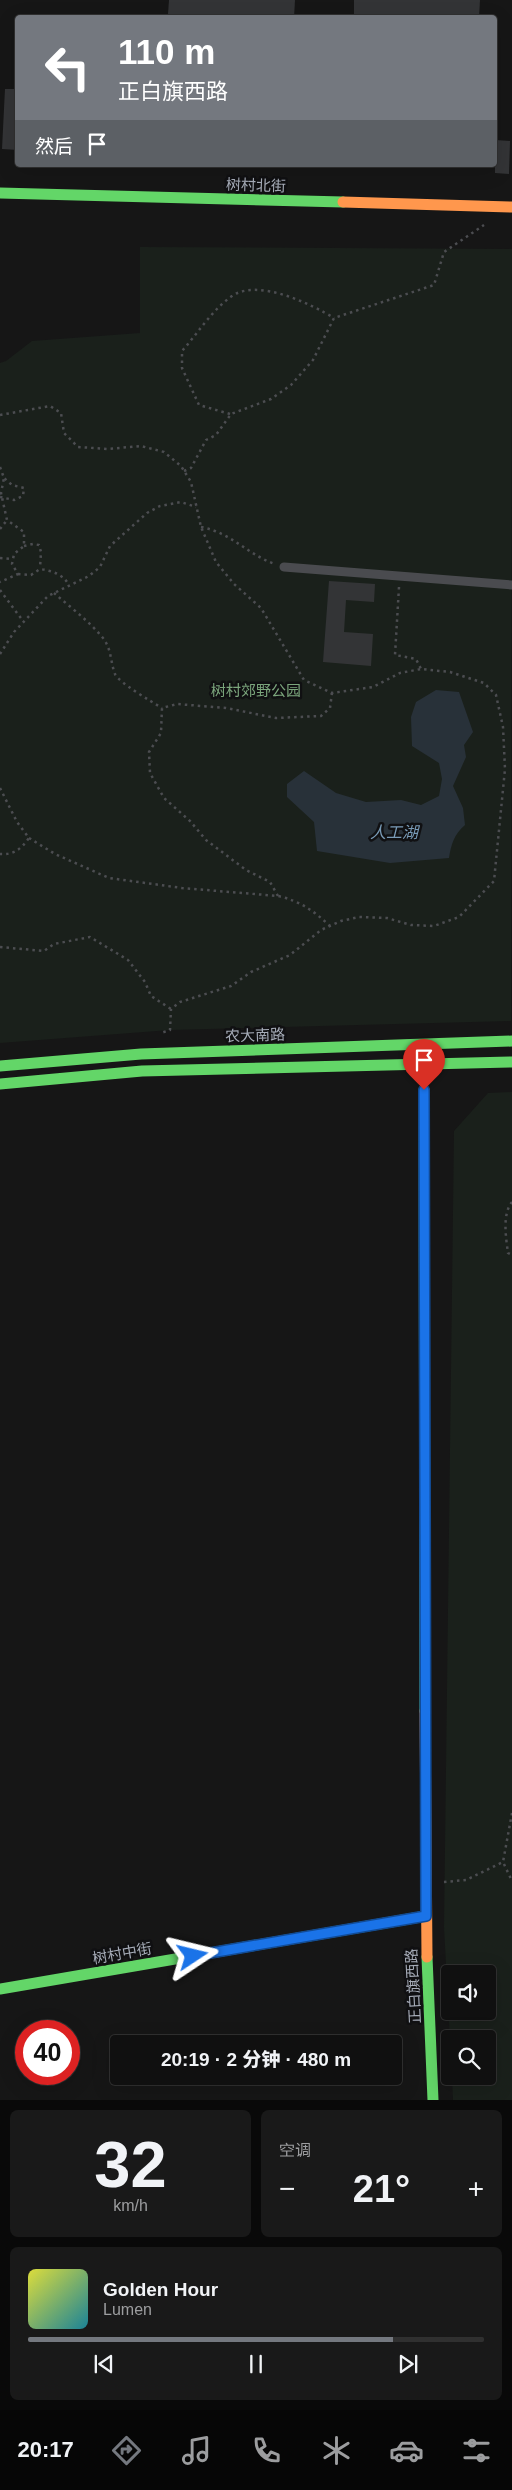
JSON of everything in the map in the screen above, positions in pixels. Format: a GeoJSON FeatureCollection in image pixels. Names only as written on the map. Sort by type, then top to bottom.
{"type":"FeatureCollection","features":[{"type":"Feature","properties":{"kind":"street","name":"树村北街"},"geometry":{"type":"LineString","coordinates":[[0,193],[512,207]]}},
{"type":"Feature","properties":{"kind":"street","name":"农大南路"},"geometry":{"type":"LineString","coordinates":[[0,1066],[151,1054],[512,1041]]}},
{"type":"Feature","properties":{"kind":"street"},"geometry":{"type":"LineString","coordinates":[[0,1084],[142,1071],[512,1062]]}},
{"type":"Feature","properties":{"kind":"street","name":"正白旗西路"},"geometry":{"type":"LineString","coordinates":[[424,1090],[426,1916],[433,2100]]}},
{"type":"Feature","properties":{"kind":"street","name":"树村中街"},"geometry":{"type":"LineString","coordinates":[[0,1989],[426,1916]]}},
{"type":"Feature","properties":{"kind":"lane"},"geometry":{"type":"LineString","coordinates":[[284,566],[512,585]]}},
{"type":"Feature","properties":{"kind":"path"},"geometry":{"type":"LineString","coordinates":[[334,318],[311,304],[283,294],[252,291],[232,295],[182,351],[182,368],[199,405],[230,414],[271,399],[292,385],[313,360],[334,318],[434,285],[444,252],[484,227],[485,206]]}},
{"type":"Feature","properties":{"kind":"path"},"geometry":{"type":"LineString","coordinates":[[0,415],[50,406],[61,413],[64,434],[78,446],[108,449],[141,446],[164,452],[184,471],[191,482],[201,527],[216,562],[234,584],[261,608],[304,680],[332,693],[373,687],[400,673],[421,669],[450,672],[484,683],[496,696],[503,727],[505,769],[501,819],[496,841],[494,881],[459,917],[434,926],[411,925],[387,918],[359,917],[330,926],[321,930],[290,955],[250,972],[231,986],[180,1002],[171,1010],[170,1030],[160,1034]]}},
{"type":"Feature","properties":{"kind":"path"},"geometry":{"type":"LineString","coordinates":[[184,471],[191,468],[206,440],[216,436],[230,414]]}},
{"type":"Feature","properties":{"kind":"path"},"geometry":{"type":"LineString","coordinates":[[0,467],[4,478],[12,485],[24,488],[23,496],[14,500],[7,500],[1,497]]}},
{"type":"Feature","properties":{"kind":"path"},"geometry":{"type":"LineString","coordinates":[[4,478],[1,497],[7,520],[24,532],[24,546]]}},
{"type":"Feature","properties":{"kind":"path"},"geometry":{"type":"LineString","coordinates":[[0,654],[24,621],[48,596],[89,576],[100,567],[110,546],[147,513],[160,506],[181,502],[196,507]]}},
{"type":"Feature","properties":{"kind":"path"},"geometry":{"type":"LineString","coordinates":[[0,529],[7,520]]}},
{"type":"Feature","properties":{"kind":"path"},"geometry":{"type":"LineString","coordinates":[[201,527],[214,530],[244,545],[260,559],[284,566]]}},
{"type":"Feature","properties":{"kind":"path"},"geometry":{"type":"LineString","coordinates":[[18,574],[12,564],[14,554],[24,546],[39,545],[41,552],[40,569]]}},
{"type":"Feature","properties":{"kind":"path"},"geometry":{"type":"LineString","coordinates":[[0,558],[13,559]]}},
{"type":"Feature","properties":{"kind":"path"},"geometry":{"type":"LineString","coordinates":[[0,582],[18,574],[32,575],[40,569],[54,572],[66,579],[69,585]]}},
{"type":"Feature","properties":{"kind":"path"},"geometry":{"type":"LineString","coordinates":[[400,576],[395,655],[416,659],[421,669]]}},
{"type":"Feature","properties":{"kind":"path"},"geometry":{"type":"LineString","coordinates":[[0,590],[24,621]]}},
{"type":"Feature","properties":{"kind":"path"},"geometry":{"type":"LineString","coordinates":[[54,593],[102,638],[111,652],[115,676],[124,684],[138,691],[162,708]]}},
{"type":"Feature","properties":{"kind":"path"},"geometry":{"type":"LineString","coordinates":[[162,708],[177,704],[226,708],[276,718],[321,716],[330,708],[332,693]]}},
{"type":"Feature","properties":{"kind":"path"},"geometry":{"type":"LineString","coordinates":[[162,708],[161,733],[149,752],[150,773],[164,798],[190,821],[206,840],[246,870],[270,882],[278,896]]}},
{"type":"Feature","properties":{"kind":"path"},"geometry":{"type":"LineString","coordinates":[[0,788],[17,822],[29,838],[55,854],[109,878],[182,888],[294,899],[312,910],[330,926]]}},
{"type":"Feature","properties":{"kind":"path"},"geometry":{"type":"LineString","coordinates":[[0,854],[10,855],[22,848],[29,838]]}},
{"type":"Feature","properties":{"kind":"path"},"geometry":{"type":"LineString","coordinates":[[0,947],[44,952],[54,944],[90,937],[128,960],[145,982],[151,996],[171,1010]]}},
{"type":"Feature","properties":{"kind":"path"},"geometry":{"type":"LineString","coordinates":[[512,1202],[508,1207],[505,1237],[508,1253],[512,1255]]}},
{"type":"Feature","properties":{"kind":"path"},"geometry":{"type":"LineString","coordinates":[[512,1813],[503,1862],[512,1881]]}},
{"type":"Feature","properties":{"kind":"path"},"geometry":{"type":"LineString","coordinates":[[426,1882],[434,1884],[466,1880],[503,1862]]}},
{"type":"Feature","properties":{"kind":"green space","name":"树村郊野公园"},"geometry":{"type":"Polygon","coordinates":[[[140,247],[512,249],[511,1021],[170,1030],[0,1043],[0,363],[6,361],[32,341],[140,333],[140,247]]]}},
{"type":"Feature","properties":{"kind":"green space"},"geometry":{"type":"Polygon","coordinates":[[[512,1092],[512,2100],[453,2100],[452,2085],[496,2085],[496,2030],[450,2030],[449,2020],[496,2020],[496,1965],[446,1965],[444,1927],[454,1131],[488,1093],[512,1092]]]}},
{"type":"Feature","properties":{"kind":"water","name":"人工湖"},"geometry":{"type":"Polygon","coordinates":[[[436,690],[459,692],[473,732],[464,745],[466,757],[453,786],[463,808],[465,825],[458,832],[454,840],[449,858],[390,863],[317,851],[314,822],[287,797],[287,784],[304,771],[336,793],[366,802],[401,800],[421,805],[439,796],[442,779],[439,763],[412,746],[411,717],[416,702],[436,690]]]}},
{"type":"Feature","properties":{"kind":"building"},"geometry":{"type":"Polygon","coordinates":[[[169,0],[295,0],[294,15],[168,14],[169,0]]]}},
{"type":"Feature","properties":{"kind":"building"},"geometry":{"type":"Polygon","coordinates":[[[354,0],[480,0],[479,15],[354,15],[354,0]]]}},
{"type":"Feature","properties":{"kind":"building"},"geometry":{"type":"Polygon","coordinates":[[[5,89],[15,89],[15,150],[2,149],[5,89]]]}},
{"type":"Feature","properties":{"kind":"building"},"geometry":{"type":"Polygon","coordinates":[[[497,140],[510,141],[509,174],[495,173],[495,167],[497,167],[497,140]]]}},
{"type":"Feature","properties":{"kind":"building"},"geometry":{"type":"Polygon","coordinates":[[[329,581],[375,584],[374,602],[346,600],[344,632],[373,634],[371,666],[323,662],[329,581]]]}},
{"type":"Feature","properties":{"kind":"traffic: fast"},"geometry":{"type":"LineString","coordinates":[[0,193],[343,202]]}},
{"type":"Feature","properties":{"kind":"traffic: fast"},"geometry":{"type":"LineString","coordinates":[[0,1066],[141,1054],[512,1041]]}},
{"type":"Feature","properties":{"kind":"traffic: fast"},"geometry":{"type":"LineString","coordinates":[[0,1084],[142,1071],[512,1062]]}},
{"type":"Feature","properties":{"kind":"traffic: fast"},"geometry":{"type":"LineString","coordinates":[[424,1090],[425,1711]]}},
{"type":"Feature","properties":{"kind":"traffic: fast"},"geometry":{"type":"LineString","coordinates":[[0,1989],[426,1916]]}},
{"type":"Feature","properties":{"kind":"traffic: fast"},"geometry":{"type":"LineString","coordinates":[[427,1957],[433,2100]]}},
{"type":"Feature","properties":{"kind":"traffic: slow"},"geometry":{"type":"LineString","coordinates":[[343,202],[512,207]]}},
{"type":"Feature","properties":{"kind":"traffic: slow"},"geometry":{"type":"LineString","coordinates":[[425,1711],[427,1957]]}},
{"type":"Feature","properties":{"kind":"route"},"geometry":{"type":"LineString","coordinates":[[193,1956],[426,1916],[424,1090]]}}]}
